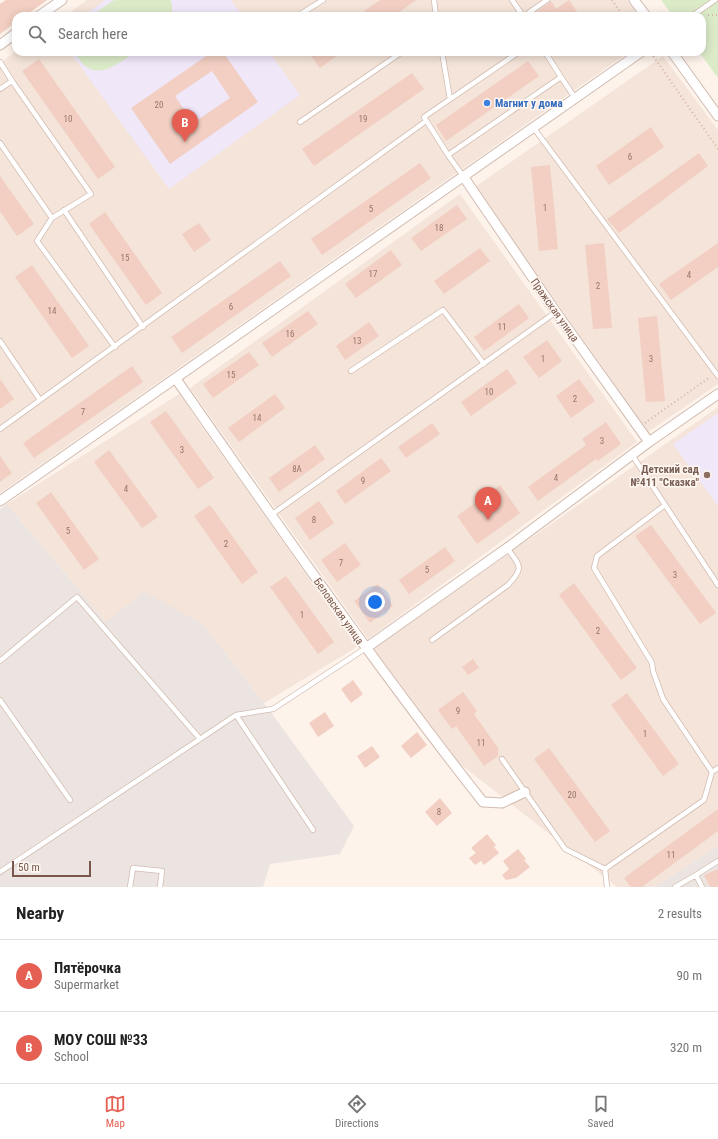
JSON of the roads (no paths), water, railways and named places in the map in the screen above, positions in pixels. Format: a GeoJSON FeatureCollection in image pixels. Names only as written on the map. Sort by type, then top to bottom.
{"type":"FeatureCollection","features":[{"type":"Feature","properties":{"kind":"street"},"geometry":{"type":"LineString","coordinates":[[45,12],[62,0]]}},
{"type":"Feature","properties":{"kind":"street"},"geometry":{"type":"LineString","coordinates":[[634,0],[643,12]]}},
{"type":"Feature","properties":{"kind":"street"},"geometry":{"type":"LineString","coordinates":[[0,44],[12,36]]}},
{"type":"Feature","properties":{"kind":"street"},"geometry":{"type":"LineString","coordinates":[[0,501],[635,56]]}},
{"type":"Feature","properties":{"kind":"street"},"geometry":{"type":"LineString","coordinates":[[675,56],[718,116]]}},
{"type":"Feature","properties":{"kind":"street","name":"Пражская улица"},"geometry":{"type":"LineString","coordinates":[[463,176],[556,312],[649,442]]}},
{"type":"Feature","properties":{"kind":"street","name":"Беловская улица"},"geometry":{"type":"LineString","coordinates":[[176,379],[366,648],[442,751],[483,802],[502,804],[525,792]]}},
{"type":"Feature","properties":{"kind":"street"},"geometry":{"type":"LineString","coordinates":[[366,648],[506,548],[649,442],[718,394]]}},
{"type":"Feature","properties":{"kind":"lane"},"geometry":{"type":"LineString","coordinates":[[305,12],[322,0]]}},
{"type":"Feature","properties":{"kind":"lane"},"geometry":{"type":"LineString","coordinates":[[434,0],[436,12]]}},
{"type":"Feature","properties":{"kind":"lane"},"geometry":{"type":"LineString","coordinates":[[512,0],[521,12]]}},
{"type":"Feature","properties":{"kind":"lane"},"geometry":{"type":"LineString","coordinates":[[530,12],[547,0]]}},
{"type":"Feature","properties":{"kind":"lane"},"geometry":{"type":"LineString","coordinates":[[698,12],[715,0]]}},
{"type":"Feature","properties":{"kind":"lane"},"geometry":{"type":"LineString","coordinates":[[300,122],[396,56]]}},
{"type":"Feature","properties":{"kind":"lane"},"geometry":{"type":"LineString","coordinates":[[443,56],[450,99]]}},
{"type":"Feature","properties":{"kind":"lane"},"geometry":{"type":"LineString","coordinates":[[463,176],[424,117],[513,56]]}},
{"type":"Feature","properties":{"kind":"lane"},"geometry":{"type":"LineString","coordinates":[[548,56],[575,98]]}},
{"type":"Feature","properties":{"kind":"lane"},"geometry":{"type":"LineString","coordinates":[[0,62],[91,194],[52,218],[38,241],[115,347]]}},
{"type":"Feature","properties":{"kind":"lane"},"geometry":{"type":"LineString","coordinates":[[448,155],[561,77]]}},
{"type":"Feature","properties":{"kind":"lane"},"geometry":{"type":"LineString","coordinates":[[0,89],[12,81]]}},
{"type":"Feature","properties":{"kind":"lane"},"geometry":{"type":"LineString","coordinates":[[0,429],[426,122]]}},
{"type":"Feature","properties":{"kind":"lane"},"geometry":{"type":"LineString","coordinates":[[533,127],[717,375]]}},
{"type":"Feature","properties":{"kind":"lane"},"geometry":{"type":"LineString","coordinates":[[0,142],[52,218]]}},
{"type":"Feature","properties":{"kind":"lane"},"geometry":{"type":"LineString","coordinates":[[64,210],[143,326]]}},
{"type":"Feature","properties":{"kind":"lane"},"geometry":{"type":"LineString","coordinates":[[351,371],[443,310],[484,364]]}},
{"type":"Feature","properties":{"kind":"lane"},"geometry":{"type":"LineString","coordinates":[[271,515],[556,312]]}},
{"type":"Feature","properties":{"kind":"lane"},"geometry":{"type":"LineString","coordinates":[[0,341],[40,400]]}},
{"type":"Feature","properties":{"kind":"lane"},"geometry":{"type":"LineString","coordinates":[[632,455],[718,585]]}},
{"type":"Feature","properties":{"kind":"lane"},"geometry":{"type":"LineString","coordinates":[[665,505],[597,556],[594,568],[652,663],[662,699],[712,772]]}},
{"type":"Feature","properties":{"kind":"lane"},"geometry":{"type":"LineString","coordinates":[[432,640],[508,585],[518,574],[519,568],[517,563],[506,548]]}},
{"type":"Feature","properties":{"kind":"lane"},"geometry":{"type":"LineString","coordinates":[[0,661],[77,598],[200,739]]}},
{"type":"Feature","properties":{"kind":"lane"},"geometry":{"type":"LineString","coordinates":[[0,872],[236,715],[273,708],[366,648]]}},
{"type":"Feature","properties":{"kind":"lane"},"geometry":{"type":"LineString","coordinates":[[0,700],[70,800]]}},
{"type":"Feature","properties":{"kind":"lane"},"geometry":{"type":"LineString","coordinates":[[236,715],[313,830]]}},
{"type":"Feature","properties":{"kind":"lane"},"geometry":{"type":"LineString","coordinates":[[502,759],[565,849],[605,869]]}},
{"type":"Feature","properties":{"kind":"lane"},"geometry":{"type":"LineString","coordinates":[[605,869],[704,800],[712,772],[718,768]]}},
{"type":"Feature","properties":{"kind":"lane"},"geometry":{"type":"LineString","coordinates":[[674,887],[718,861]]}},
{"type":"Feature","properties":{"kind":"lane"},"geometry":{"type":"LineString","coordinates":[[130,887],[133,868],[162,871],[160,887]]}},
{"type":"Feature","properties":{"kind":"lane"},"geometry":{"type":"LineString","coordinates":[[605,869],[607,887]]}},
{"type":"Feature","properties":{"kind":"lane"},"geometry":{"type":"LineString","coordinates":[[696,875],[702,887]]}},
{"type":"Feature","properties":{"kind":"place","name":"Магнит у дома"},"geometry":{"type":"Point","coordinates":[487,103]}},
{"type":"Feature","properties":{"kind":"place","name":"МОУ СОШ №33"},"geometry":{"type":"Point","coordinates":[185,142]}},
{"type":"Feature","properties":{"kind":"place","name":"Детский сад №411 \"Сказка\""},"geometry":{"type":"Point","coordinates":[707,475]}},
{"type":"Feature","properties":{"kind":"place","name":"Пятёрочка"},"geometry":{"type":"Point","coordinates":[488,520]}}]}
